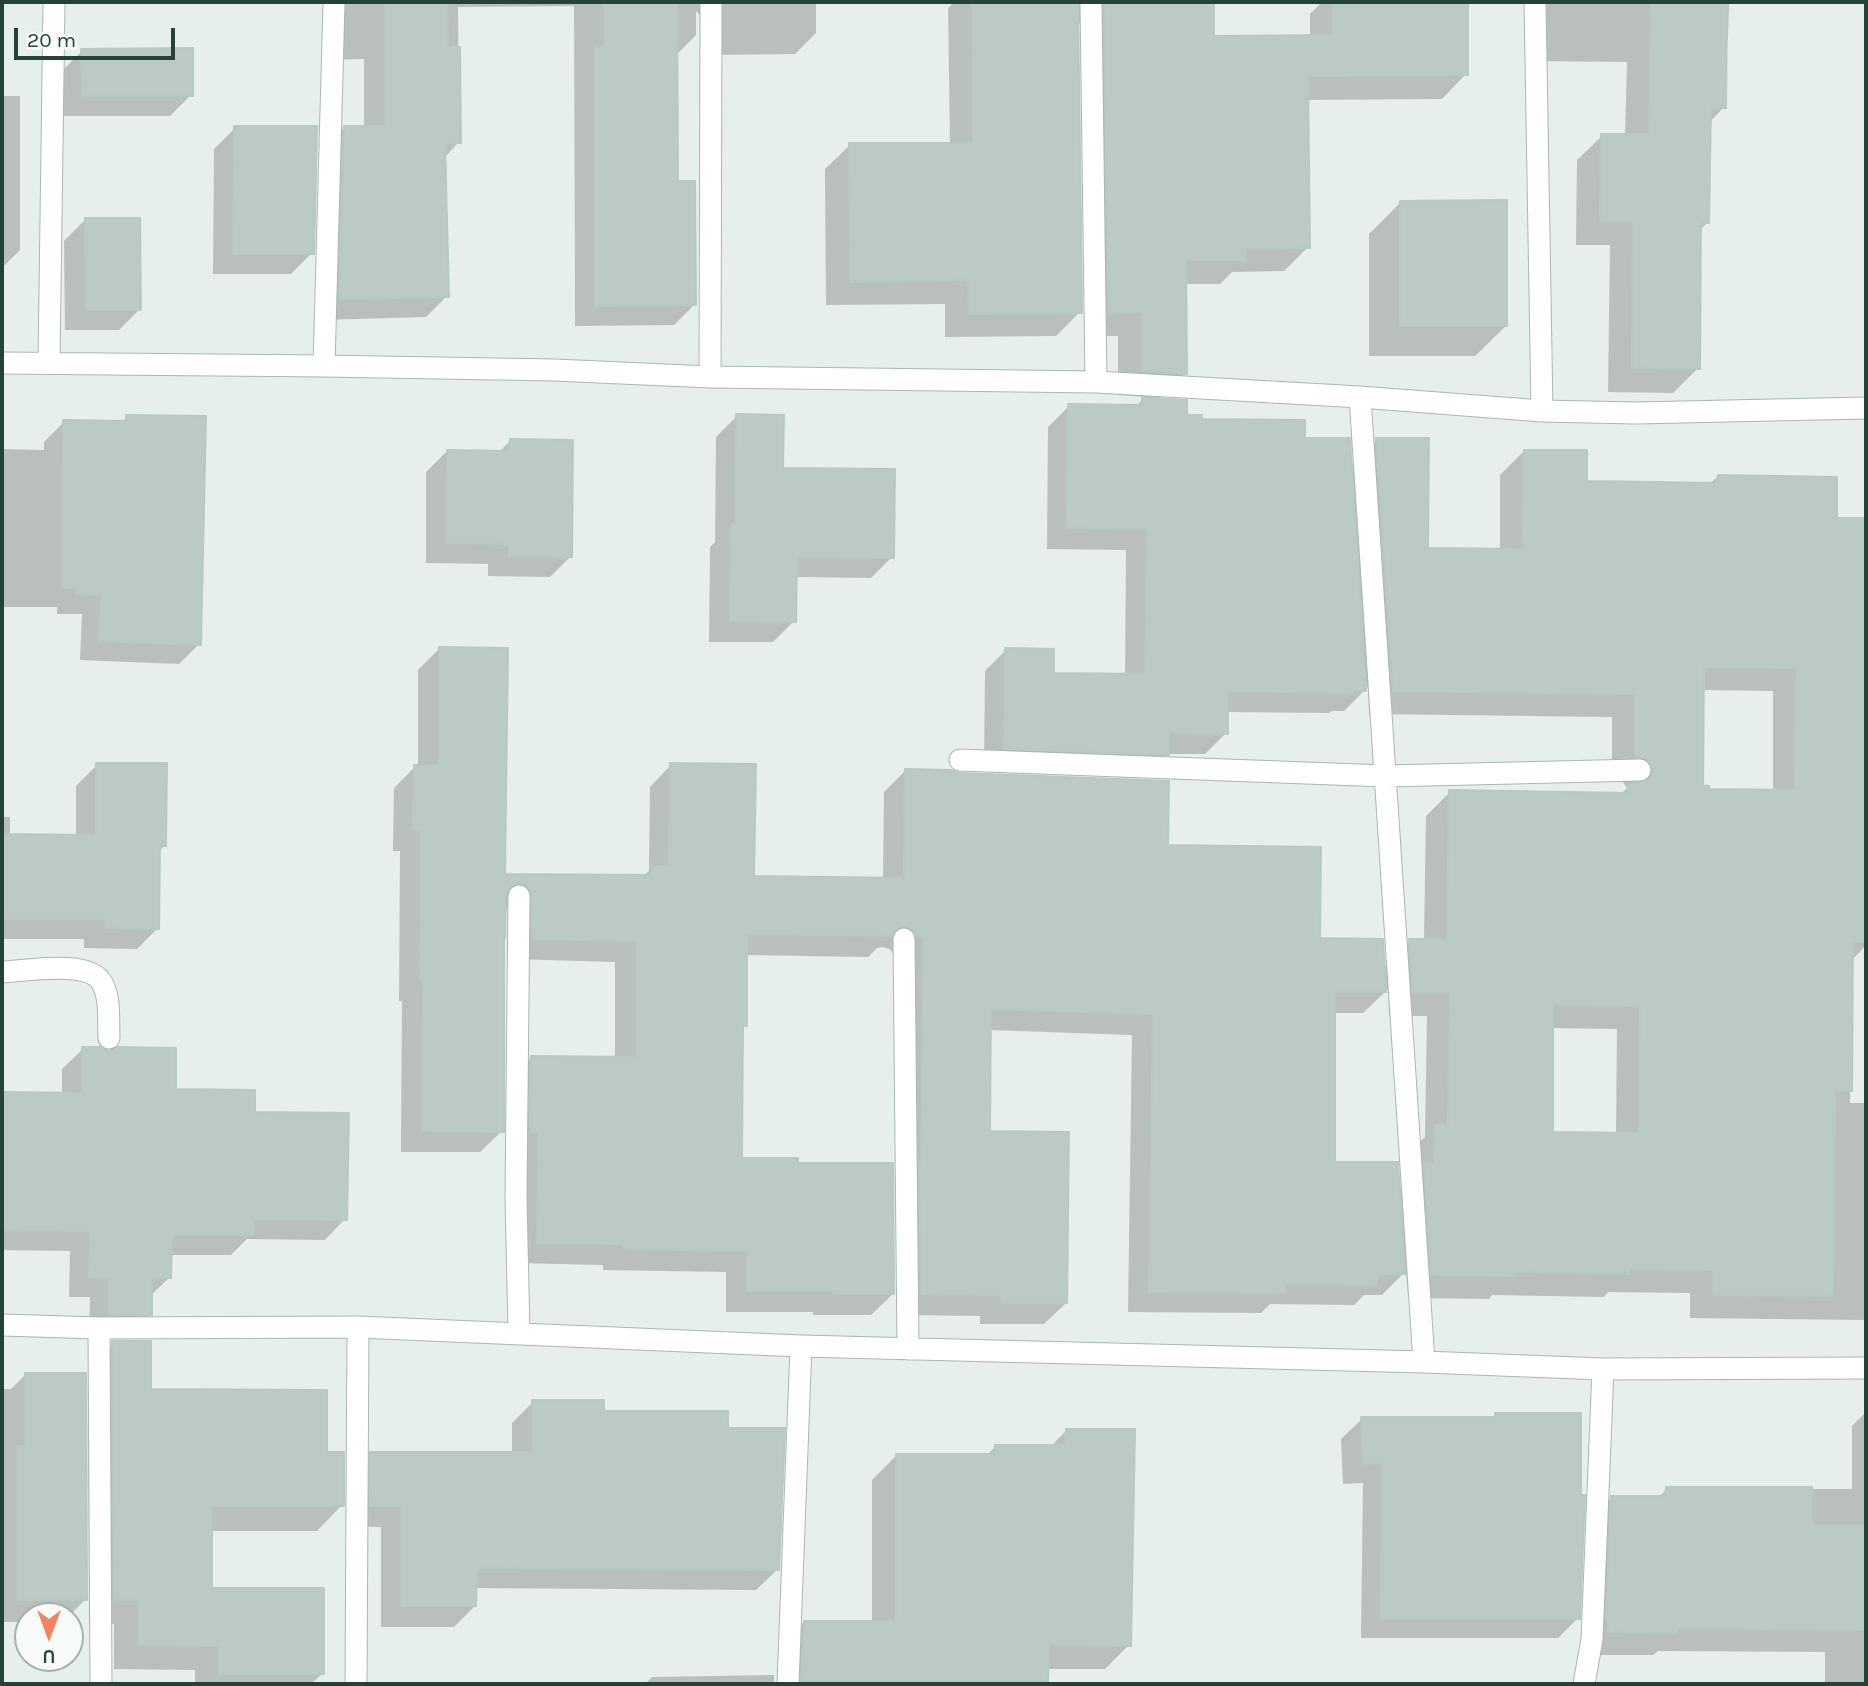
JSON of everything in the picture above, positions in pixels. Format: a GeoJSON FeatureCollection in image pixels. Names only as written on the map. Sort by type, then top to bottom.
{"type":"FeatureCollection","features":[{"type":"Feature","properties":{"kind":"street"},"geometry":{"type":"LineString","coordinates":[[49,363],[54,2]]}},
{"type":"Feature","properties":{"kind":"street"},"geometry":{"type":"LineString","coordinates":[[324,366],[334,2]]}},
{"type":"Feature","properties":{"kind":"street"},"geometry":{"type":"LineString","coordinates":[[710,377],[711,2]]}},
{"type":"Feature","properties":{"kind":"street"},"geometry":{"type":"LineString","coordinates":[[1091,2],[1096,382]]}},
{"type":"Feature","properties":{"kind":"street"},"geometry":{"type":"LineString","coordinates":[[1535,2],[1542,411]]}},
{"type":"Feature","properties":{"kind":"street"},"geometry":{"type":"LineString","coordinates":[[2,363],[324,366],[554,370],[710,377],[1096,382],[1360,397],[1542,411],[1636,413],[1866,408]]}},
{"type":"Feature","properties":{"kind":"street"},"geometry":{"type":"LineString","coordinates":[[1360,397],[1424,1362]]}},
{"type":"Feature","properties":{"kind":"street"},"geometry":{"type":"LineString","coordinates":[[960,760],[1386,776],[1640,770]]}},
{"type":"Feature","properties":{"kind":"street"},"geometry":{"type":"LineString","coordinates":[[519,896],[516,1197],[519,1334]]}},
{"type":"Feature","properties":{"kind":"street"},"geometry":{"type":"LineString","coordinates":[[904,940],[908,1349]]}},
{"type":"Feature","properties":{"kind":"street"},"geometry":{"type":"LineString","coordinates":[[2,972],[77,968],[92,972],[102,982],[107,999],[109,1038]]}},
{"type":"Feature","properties":{"kind":"street"},"geometry":{"type":"LineString","coordinates":[[2,1325],[99,1328],[358,1326],[801,1346],[1603,1369],[1866,1368]]}},
{"type":"Feature","properties":{"kind":"street"},"geometry":{"type":"LineString","coordinates":[[356,1684],[358,1326]]}},
{"type":"Feature","properties":{"kind":"street"},"geometry":{"type":"LineString","coordinates":[[99,1328],[102,1684]]}},
{"type":"Feature","properties":{"kind":"street"},"geometry":{"type":"LineString","coordinates":[[788,1684],[801,1346]]}},
{"type":"Feature","properties":{"kind":"street"},"geometry":{"type":"LineString","coordinates":[[1584,1684],[1592,1639],[1603,1369]]}},
{"type":"Feature","properties":{"kind":"building"},"geometry":{"type":"Polygon","coordinates":[[[385,2],[447,2],[448,47],[460,47],[461,143],[445,143],[449,297],[339,299],[344,126],[385,126],[385,2]]]}},
{"type":"Feature","properties":{"kind":"building"},"geometry":{"type":"Polygon","coordinates":[[[604,2],[677,2],[678,181],[695,181],[696,305],[595,306],[595,47],[604,47],[604,2]]]}},
{"type":"Feature","properties":{"kind":"building"},"geometry":{"type":"Polygon","coordinates":[[[972,2],[1078,2],[1082,313],[969,314],[968,280],[850,282],[849,143],[973,143],[972,2]]]}},
{"type":"Feature","properties":{"kind":"building"},"geometry":{"type":"Polygon","coordinates":[[[1104,2],[1214,2],[1214,36],[1333,35],[1333,2],[1468,2],[1468,75],[1308,76],[1310,248],[1246,249],[1246,260],[1186,260],[1187,374],[1142,371],[1142,312],[1108,313],[1104,2]]]}},
{"type":"Feature","properties":{"kind":"building"},"geometry":{"type":"Polygon","coordinates":[[[1651,2],[1727,2],[1726,108],[1711,108],[1709,223],[1701,222],[1700,369],[1632,368],[1633,221],[1600,221],[1601,134],[1649,134],[1651,2]]]}},
{"type":"Feature","properties":{"kind":"building"},"geometry":{"type":"Polygon","coordinates":[[[193,48],[193,96],[82,96],[81,49],[193,48]]]}},
{"type":"Feature","properties":{"kind":"building"},"geometry":{"type":"Polygon","coordinates":[[[234,126],[317,126],[314,254],[233,254],[234,126]]]}},
{"type":"Feature","properties":{"kind":"building"},"geometry":{"type":"Polygon","coordinates":[[[1507,200],[1507,326],[1400,326],[1400,201],[1507,200]]]}},
{"type":"Feature","properties":{"kind":"building"},"geometry":{"type":"Polygon","coordinates":[[[85,218],[140,218],[141,310],[86,310],[85,218]]]}},
{"type":"Feature","properties":{"kind":"building"},"geometry":{"type":"Polygon","coordinates":[[[1142,398],[1187,400],[1187,415],[1202,415],[1202,419],[1305,420],[1305,438],[1350,438],[1366,691],[1228,691],[1228,734],[1169,733],[1169,755],[1004,749],[1005,648],[1054,649],[1054,673],[1145,674],[1147,529],[1067,528],[1068,404],[1142,405],[1142,398]]]}},
{"type":"Feature","properties":{"kind":"building"},"geometry":{"type":"Polygon","coordinates":[[[736,414],[784,415],[783,468],[895,469],[894,558],[797,557],[796,622],[730,621],[731,524],[735,524],[736,414]]]}},
{"type":"Feature","properties":{"kind":"building"},"geometry":{"type":"Polygon","coordinates":[[[126,415],[206,416],[201,645],[99,641],[101,595],[76,594],[76,588],[62,588],[63,420],[126,421],[126,415]]]}},
{"type":"Feature","properties":{"kind":"building"},"geometry":{"type":"Polygon","coordinates":[[[1376,438],[1429,438],[1428,548],[1523,549],[1524,450],[1587,450],[1587,481],[1717,483],[1718,475],[1837,477],[1837,518],[1866,518],[1866,942],[1853,942],[1852,1091],[1835,1091],[1833,1296],[1713,1295],[1713,1270],[1630,1269],[1630,1274],[1515,1272],[1515,1276],[1431,1275],[1424,1163],[1434,1163],[1435,1125],[1448,1125],[1450,993],[1413,993],[1409,939],[1447,939],[1449,790],[1628,793],[1628,785],[1647,781],[1652,776],[1653,769],[1647,759],[1635,757],[1635,694],[1393,691],[1376,438]],[[1704,667],[1703,786],[1709,786],[1709,789],[1795,790],[1796,668],[1704,667]],[[1553,1005],[1553,1132],[1639,1133],[1640,1006],[1553,1005]]]}},
{"type":"Feature","properties":{"kind":"building"},"geometry":{"type":"Polygon","coordinates":[[[510,439],[573,440],[572,557],[509,556],[509,544],[446,543],[447,450],[509,451],[510,439]]]}},
{"type":"Feature","properties":{"kind":"building"},"geometry":{"type":"Polygon","coordinates":[[[439,647],[508,648],[505,874],[651,875],[651,866],[669,866],[670,763],[756,764],[754,876],[904,878],[905,769],[1169,781],[1168,845],[1321,847],[1320,938],[1383,939],[1386,992],[1335,992],[1335,1162],[1398,1162],[1405,1274],[1377,1274],[1377,1285],[1285,1284],[1285,1293],[1149,1292],[1153,1014],[991,1009],[990,1131],[1069,1132],[1067,1303],[1001,1303],[1001,1295],[921,1294],[919,1163],[924,937],[917,936],[911,928],[905,926],[897,928],[892,936],[747,934],[747,1026],[743,1026],[742,1158],[798,1158],[798,1163],[893,1163],[894,1294],[747,1291],[747,1251],[624,1249],[624,1244],[537,1243],[538,1132],[530,1132],[531,1056],[636,1057],[636,941],[532,939],[531,890],[525,884],[512,885],[506,895],[504,938],[504,1132],[422,1131],[421,831],[413,830],[414,765],[439,765],[439,647]]]}},
{"type":"Feature","properties":{"kind":"building"},"geometry":{"type":"Polygon","coordinates":[[[96,763],[167,763],[166,846],[160,846],[159,929],[105,928],[105,919],[2,919],[2,834],[96,835],[96,763]]]}},
{"type":"Feature","properties":{"kind":"building"},"geometry":{"type":"Polygon","coordinates":[[[82,1047],[100,1047],[109,1051],[118,1047],[176,1048],[176,1089],[255,1090],[255,1112],[349,1113],[347,1220],[254,1219],[254,1235],[172,1235],[171,1278],[152,1278],[152,1315],[109,1315],[109,1278],[89,1277],[90,1231],[2,1230],[2,1092],[82,1093],[82,1047]]]}},
{"type":"Feature","properties":{"kind":"building"},"geometry":{"type":"Polygon","coordinates":[[[112,1341],[151,1341],[151,1389],[327,1390],[327,1452],[344,1452],[344,1506],[212,1506],[212,1588],[324,1588],[324,1674],[219,1674],[219,1646],[139,1645],[139,1600],[114,1600],[112,1341]]]}},
{"type":"Feature","properties":{"kind":"building"},"geometry":{"type":"Polygon","coordinates":[[[25,1373],[86,1373],[87,1600],[17,1600],[17,1446],[25,1446],[25,1373]]]}},
{"type":"Feature","properties":{"kind":"building"},"geometry":{"type":"Polygon","coordinates":[[[532,1400],[604,1400],[604,1411],[728,1411],[728,1428],[785,1428],[779,1570],[477,1568],[476,1606],[401,1606],[401,1506],[370,1506],[370,1452],[532,1452],[532,1400]]]}},
{"type":"Feature","properties":{"kind":"building"},"geometry":{"type":"Polygon","coordinates":[[[1495,1413],[1581,1413],[1581,1495],[1585,1495],[1580,1619],[1381,1619],[1382,1463],[1363,1464],[1361,1417],[1495,1417],[1495,1413]]]}},
{"type":"Feature","properties":{"kind":"building"},"geometry":{"type":"Polygon","coordinates":[[[1066,1429],[1135,1429],[1131,1646],[1049,1645],[1048,1684],[801,1683],[804,1621],[896,1621],[896,1454],[994,1454],[995,1445],[1065,1445],[1066,1429]]]}},
{"type":"Feature","properties":{"kind":"building"},"geometry":{"type":"Polygon","coordinates":[[[1666,1487],[1812,1487],[1812,1525],[1866,1525],[1866,1630],[1678,1628],[1678,1633],[1608,1632],[1606,1619],[1611,1496],[1665,1496],[1666,1487]]]}}]}
